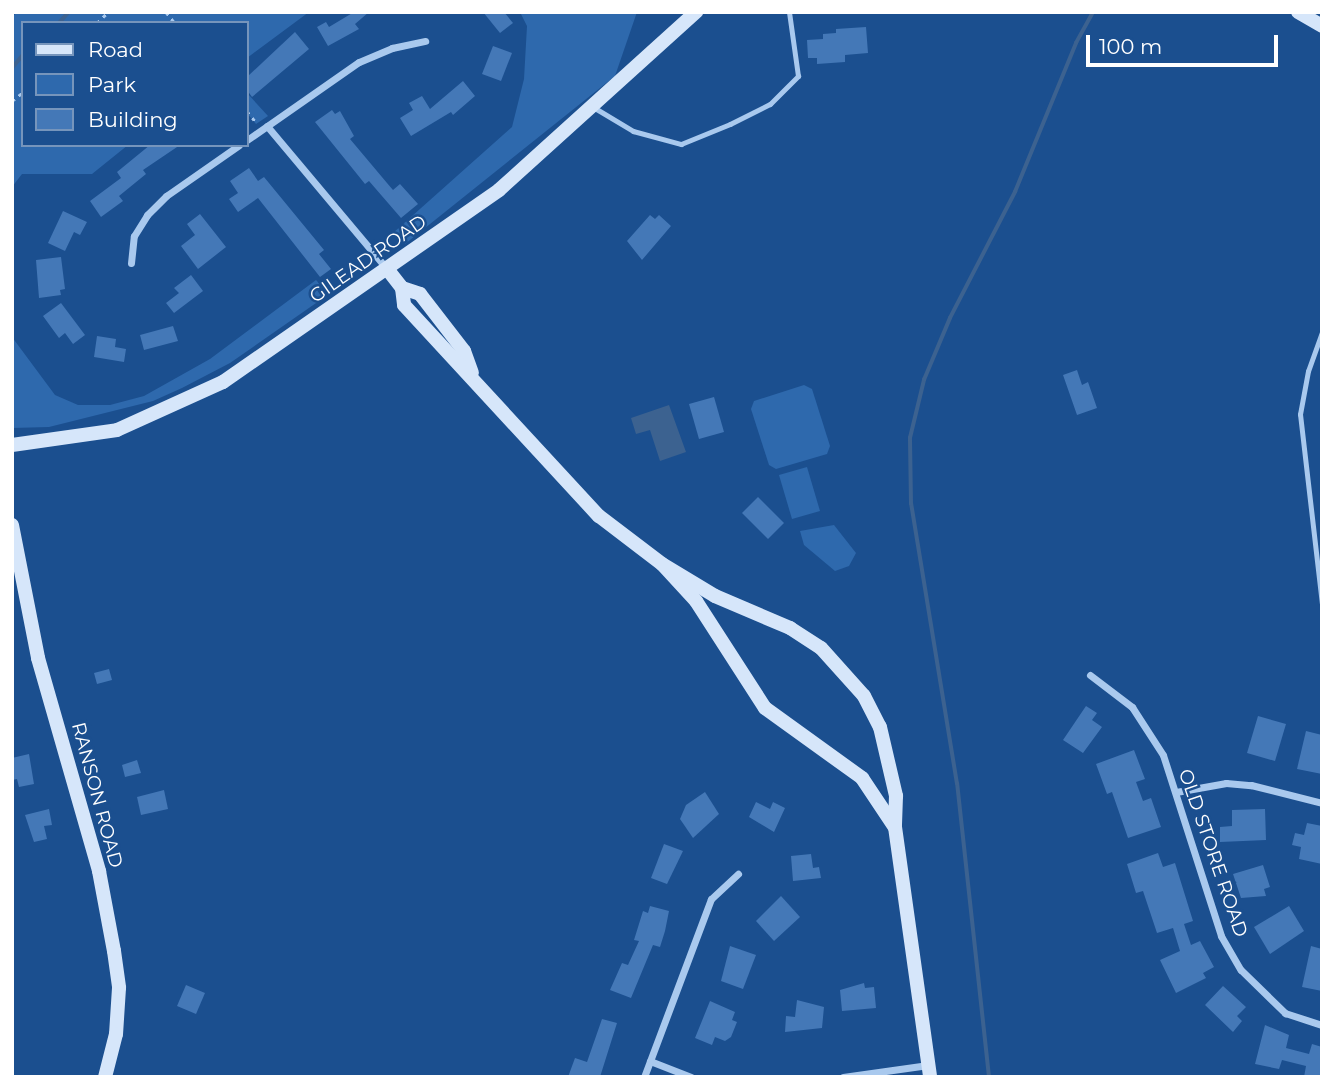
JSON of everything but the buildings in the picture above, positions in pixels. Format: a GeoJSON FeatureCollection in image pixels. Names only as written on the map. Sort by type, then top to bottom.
{"type":"FeatureCollection","features":[{"type":"Feature","properties":{"kind":"street","name":"GILEAD ROAD"},"geometry":{"type":"LineString","coordinates":[[12,445],[117,430],[192,399],[388,270],[499,190],[696,12]]}},
{"type":"Feature","properties":{"kind":"street"},"geometry":{"type":"LineString","coordinates":[[1298,12],[1321,25]]}},
{"type":"Feature","properties":{"kind":"street"},"geometry":{"type":"LineString","coordinates":[[248,139],[365,59],[425,41]]}},
{"type":"Feature","properties":{"kind":"street"},"geometry":{"type":"LineString","coordinates":[[267,126],[402,288],[404,305],[452,360],[472,373],[584,501],[662,564],[715,596],[790,628],[842,668],[880,727],[895,796],[895,827],[930,1071],[843,1077]]}},
{"type":"Feature","properties":{"kind":"street"},"geometry":{"type":"LineString","coordinates":[[131,263],[134,236],[147,215],[166,196],[236,147]]}},
{"type":"Feature","properties":{"kind":"street","name":"RANSON ROAD"},"geometry":{"type":"LineString","coordinates":[[12,525],[38,658],[99,871],[114,951],[119,988],[116,1034],[105,1077]]}},
{"type":"Feature","properties":{"kind":"street"},"geometry":{"type":"LineString","coordinates":[[662,564],[696,601],[765,708],[862,778],[895,827]]}},
{"type":"Feature","properties":{"kind":"street","name":"OLD STORE ROAD"},"geometry":{"type":"LineString","coordinates":[[1090,676],[1111,687],[1147,725],[1176,792],[1221,936],[1241,970],[1285,1013],[1322,1025]]}},
{"type":"Feature","properties":{"kind":"street"},"geometry":{"type":"LineString","coordinates":[[1176,792],[1226,783],[1251,785],[1322,803]]}},
{"type":"Feature","properties":{"kind":"street"},"geometry":{"type":"LineString","coordinates":[[644,1077],[711,899],[738,874]]}},
{"type":"Feature","properties":{"kind":"street"},"geometry":{"type":"LineString","coordinates":[[650,1061],[691,1077]]}},
{"type":"Feature","properties":{"kind":"lane"},"geometry":{"type":"LineString","coordinates":[[593,107],[633,131],[681,144],[730,124],[770,104],[798,76],[789,12]]}},
{"type":"Feature","properties":{"kind":"lane"},"geometry":{"type":"LineString","coordinates":[[1322,332],[1308,371],[1300,414],[1322,605]]}},
{"type":"Feature","properties":{"kind":"path"},"geometry":{"type":"LineString","coordinates":[[248,112],[258,125]]}},
{"type":"Feature","properties":{"kind":"green space"},"geometry":{"type":"Polygon","coordinates":[[[17,12],[309,12],[248,57],[248,21],[21,21],[21,147],[126,147],[92,174],[22,174],[12,187],[12,17],[17,12]]]}},
{"type":"Feature","properties":{"kind":"green space"},"geometry":{"type":"Polygon","coordinates":[[[520,12],[637,12],[615,76],[405,244],[393,233],[512,127],[524,79],[527,26],[520,12]]]}},
{"type":"Feature","properties":{"kind":"green space"},"geometry":{"type":"Polygon","coordinates":[[[248,94],[268,116],[256,124],[248,114],[248,94]]]}},
{"type":"Feature","properties":{"kind":"green space"},"geometry":{"type":"Polygon","coordinates":[[[316,280],[329,294],[230,363],[182,388],[153,401],[49,427],[12,428],[12,337],[55,395],[78,405],[110,405],[144,396],[210,359],[316,280]]]}},
{"type":"Feature","properties":{"kind":"green space"},"geometry":{"type":"Polygon","coordinates":[[[804,385],[812,389],[830,446],[827,454],[776,469],[769,465],[751,409],[754,401],[804,385]]]}},
{"type":"Feature","properties":{"kind":"green space"},"geometry":{"type":"Polygon","coordinates":[[[807,467],[820,511],[792,519],[779,475],[807,467]]]}},
{"type":"Feature","properties":{"kind":"green space"},"geometry":{"type":"Polygon","coordinates":[[[834,525],[856,553],[849,566],[835,571],[804,545],[800,531],[834,525]]]}},
{"type":"Feature","properties":{"kind":"shaded area"},"geometry":{"type":"Polygon","coordinates":[[[669,405],[686,452],[660,461],[650,430],[636,434],[631,418],[669,405]]]}},
{"type":"Feature","properties":{"kind":"waterway"},"geometry":{"type":"LineString","coordinates":[[61,21],[69,12]]}},
{"type":"Feature","properties":{"kind":"waterway"},"geometry":{"type":"LineString","coordinates":[[989,1077],[957,784],[911,504],[910,438],[924,380],[950,318],[1015,192],[1076,43],[1093,12]]}},
{"type":"Feature","properties":{"kind":"waterway"},"geometry":{"type":"LineString","coordinates":[[12,68],[21,57]]}}]}
